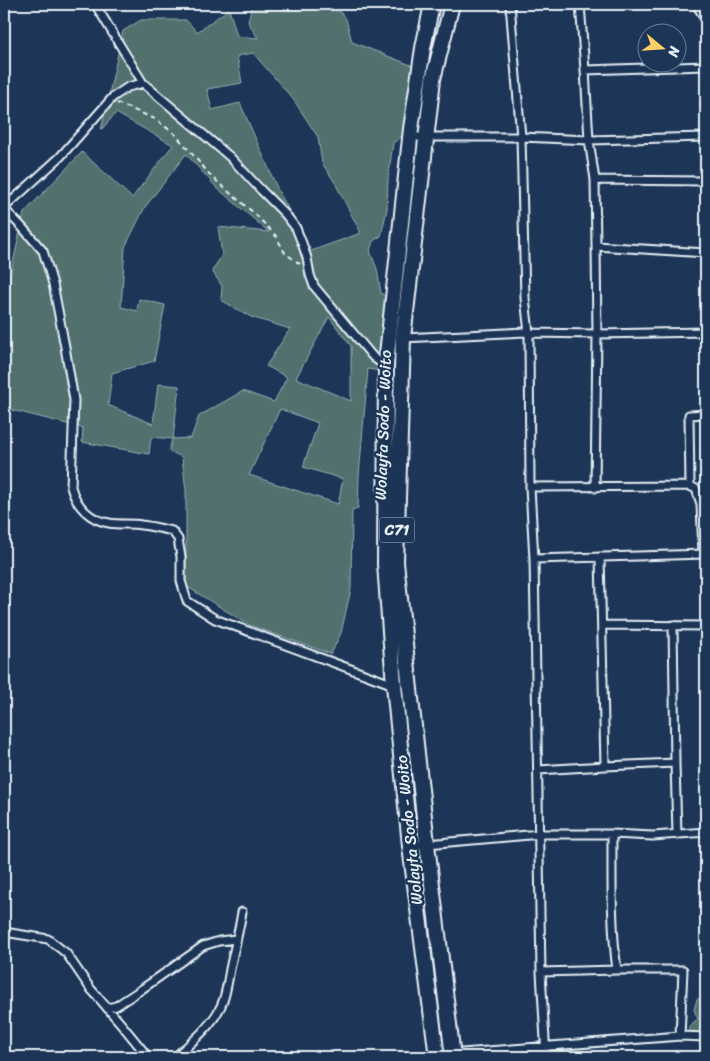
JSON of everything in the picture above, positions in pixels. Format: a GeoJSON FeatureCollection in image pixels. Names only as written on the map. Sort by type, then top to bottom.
{"type":"FeatureCollection","features":[{"type":"Feature","properties":{"kind":"highway","name":"Wolayta Sodo - Woito"},"geometry":{"type":"LineString","coordinates":[[432,4],[423,48],[410,137],[386,364],[385,564],[394,685],[410,846],[437,1056]]}},
{"type":"Feature","properties":{"kind":"highway","name":"Wolayta Sodo - Woito"},"geometry":{"type":"LineString","coordinates":[[452,4],[434,79],[403,338],[396,562],[427,844],[453,1055]]}},
{"type":"Feature","properties":{"kind":"street"},"geometry":{"type":"LineString","coordinates":[[95,4],[143,83],[230,158],[285,214],[296,228],[302,242],[314,286],[373,357],[386,364]]}},
{"type":"Feature","properties":{"kind":"street"},"geometry":{"type":"LineString","coordinates":[[510,4],[521,137],[525,298],[529,333],[530,487],[534,559],[541,972],[546,1057]]}},
{"type":"Feature","properties":{"kind":"street"},"geometry":{"type":"LineString","coordinates":[[580,4],[589,140],[595,180],[597,334],[595,488]]}},
{"type":"Feature","properties":{"kind":"street"},"geometry":{"type":"LineString","coordinates":[[696,4],[706,20]]}},
{"type":"Feature","properties":{"kind":"street"},"geometry":{"type":"LineString","coordinates":[[585,70],[706,66]]}},
{"type":"Feature","properties":{"kind":"street"},"geometry":{"type":"LineString","coordinates":[[143,83],[128,87],[113,97],[60,157],[4,209],[42,251],[53,284],[66,346],[74,400],[71,488],[74,496],[92,518],[109,523],[140,525],[172,531],[178,539],[181,557],[181,581],[187,601],[215,619],[394,685]]}},
{"type":"Feature","properties":{"kind":"street"},"geometry":{"type":"LineString","coordinates":[[410,137],[521,137],[589,140],[706,137]]}},
{"type":"Feature","properties":{"kind":"street"},"geometry":{"type":"LineString","coordinates":[[595,180],[706,181]]}},
{"type":"Feature","properties":{"kind":"street"},"geometry":{"type":"LineString","coordinates":[[596,246],[706,253]]}},
{"type":"Feature","properties":{"kind":"street"},"geometry":{"type":"LineString","coordinates":[[403,338],[524,332],[597,334],[706,332]]}},
{"type":"Feature","properties":{"kind":"street"},"geometry":{"type":"LineString","coordinates":[[690,486],[689,415],[706,414]]}},
{"type":"Feature","properties":{"kind":"street"},"geometry":{"type":"LineString","coordinates":[[530,487],[690,486],[696,489],[701,504],[704,554],[534,559]]}},
{"type":"Feature","properties":{"kind":"street"},"geometry":{"type":"LineString","coordinates":[[600,557],[605,766]]}},
{"type":"Feature","properties":{"kind":"street"},"geometry":{"type":"LineString","coordinates":[[603,625],[706,626]]}},
{"type":"Feature","properties":{"kind":"street"},"geometry":{"type":"LineString","coordinates":[[673,625],[677,834]]}},
{"type":"Feature","properties":{"kind":"street"},"geometry":{"type":"LineString","coordinates":[[538,770],[675,763]]}},
{"type":"Feature","properties":{"kind":"street"},"geometry":{"type":"LineString","coordinates":[[410,846],[540,834],[653,836],[706,832]]}},
{"type":"Feature","properties":{"kind":"street"},"geometry":{"type":"LineString","coordinates":[[612,834],[613,942],[617,970]]}},
{"type":"Feature","properties":{"kind":"street"},"geometry":{"type":"LineString","coordinates":[[175,1057],[201,1034],[222,1005],[242,912]]}},
{"type":"Feature","properties":{"kind":"street"},"geometry":{"type":"LineString","coordinates":[[4,932],[48,939],[66,953],[90,988],[148,1057]]}},
{"type":"Feature","properties":{"kind":"street"},"geometry":{"type":"LineString","coordinates":[[107,1008],[116,1006],[203,946],[219,941],[236,939]]}},
{"type":"Feature","properties":{"kind":"street"},"geometry":{"type":"LineString","coordinates":[[541,972],[683,970],[680,1036]]}},
{"type":"Feature","properties":{"kind":"street"},"geometry":{"type":"LineString","coordinates":[[437,1056],[680,1036],[706,1036]]}},
{"type":"Feature","properties":{"kind":"path"},"geometry":{"type":"LineString","coordinates":[[110,100],[155,118],[175,134],[211,176],[254,213],[276,236],[285,253],[310,272]]}},
{"type":"Feature","properties":{"kind":"green space"},"geometry":{"type":"Polygon","coordinates":[[[252,4],[333,4],[346,19],[352,42],[431,73],[421,122],[393,143],[388,178],[387,209],[381,236],[373,241],[370,251],[377,269],[381,293],[401,310],[397,374],[368,369],[358,508],[352,510],[351,589],[341,633],[331,654],[249,625],[186,586],[186,491],[182,457],[169,451],[172,439],[151,437],[149,454],[82,442],[83,428],[4,408],[4,304],[24,213],[82,152],[132,198],[173,145],[116,113],[101,130],[123,31],[141,20],[186,20],[197,32],[229,9],[237,36],[258,38],[248,22],[252,4]],[[253,53],[237,56],[242,83],[207,89],[212,110],[240,103],[278,190],[311,251],[361,233],[334,181],[322,163],[318,137],[293,99],[253,53]],[[186,154],[145,207],[125,247],[121,307],[137,311],[139,299],[165,305],[154,361],[112,373],[108,405],[153,424],[158,384],[179,386],[173,439],[191,438],[199,416],[243,391],[274,402],[287,377],[266,366],[290,329],[251,317],[221,300],[222,286],[212,271],[222,255],[218,227],[269,232],[217,188],[186,154]],[[329,317],[296,378],[351,401],[351,346],[329,317]],[[280,409],[249,475],[338,504],[343,479],[303,467],[318,423],[280,409]]]}},
{"type":"Feature","properties":{"kind":"green space"},"geometry":{"type":"Polygon","coordinates":[[[697,999],[705,999],[706,1001],[706,1037],[689,1035],[689,1026],[698,1019],[694,1010],[697,999]]]}}]}
